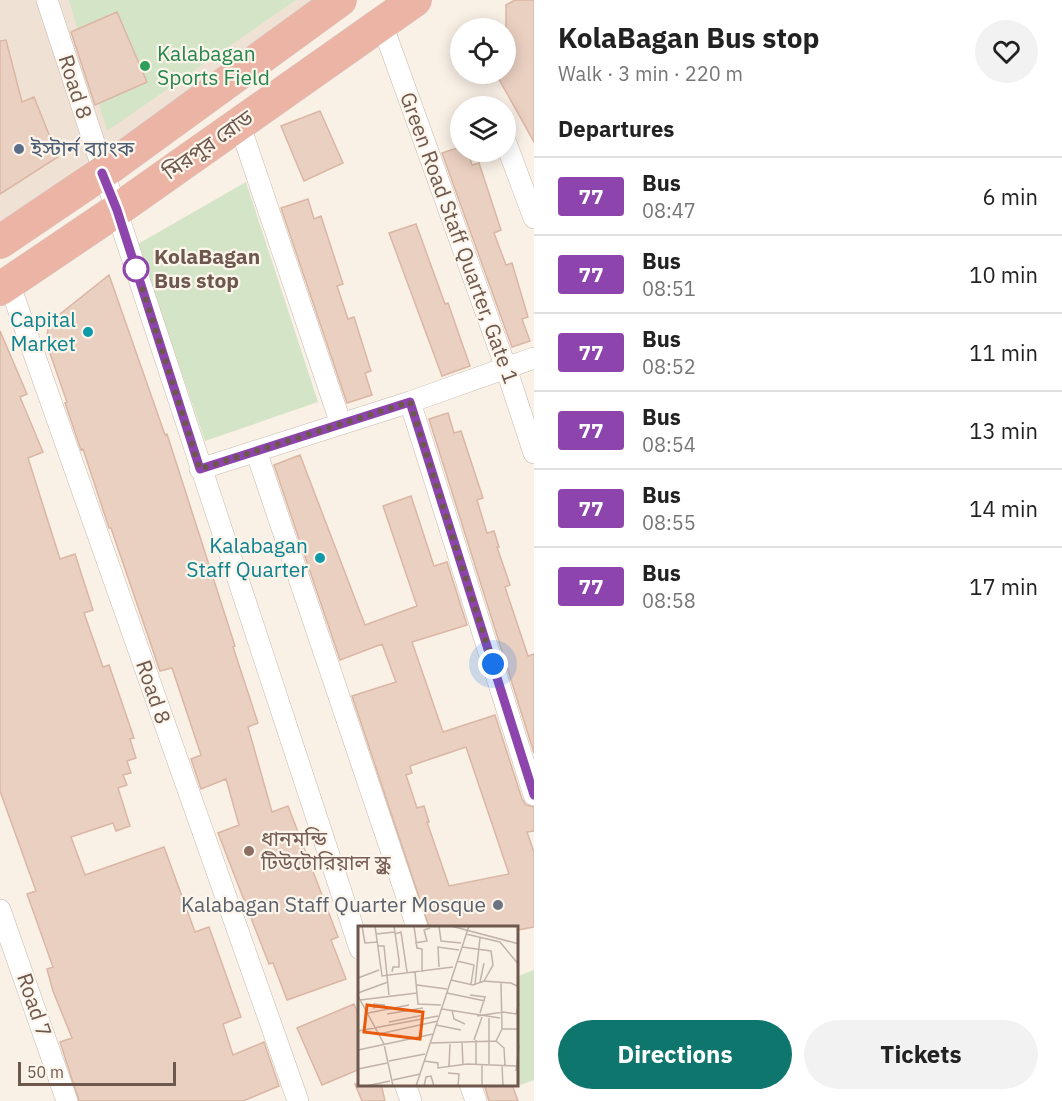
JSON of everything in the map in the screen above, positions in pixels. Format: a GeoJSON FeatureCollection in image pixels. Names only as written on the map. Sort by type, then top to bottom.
{"type":"FeatureCollection","features":[{"type":"Feature","properties":{"kind":"highway","name":"মিরপুর রোড"},"geometry":{"type":"LineString","coordinates":[[0,242],[102,173],[340,0]]}},
{"type":"Feature","properties":{"kind":"highway","name":"মিরপুর রোড"},"geometry":{"type":"LineString","coordinates":[[4,286],[117,210],[415,0]]}},
{"type":"Feature","properties":{"kind":"street","name":"Road 8"},"geometry":{"type":"LineString","coordinates":[[47,0],[102,173],[117,210],[200,469],[358,943]]}},
{"type":"Feature","properties":{"kind":"street","name":"Green Road Staff Quarter, Gate 1"},"geometry":{"type":"LineString","coordinates":[[382,24],[506,368],[534,453]]}},
{"type":"Feature","properties":{"kind":"street"},"geometry":{"type":"LineString","coordinates":[[239,123],[341,424]]}},
{"type":"Feature","properties":{"kind":"street"},"geometry":{"type":"LineString","coordinates":[[513,162],[534,218]]}},
{"type":"Feature","properties":{"kind":"street","name":"Road 8"},"geometry":{"type":"LineString","coordinates":[[4,286],[298,1101]]}},
{"type":"Feature","properties":{"kind":"street"},"geometry":{"type":"LineString","coordinates":[[200,469],[410,402],[534,358]]}},
{"type":"Feature","properties":{"kind":"street"},"geometry":{"type":"LineString","coordinates":[[410,402],[534,795]]}},
{"type":"Feature","properties":{"kind":"street"},"geometry":{"type":"LineString","coordinates":[[256,451],[417,926]]}},
{"type":"Feature","properties":{"kind":"street","name":"Road 7"},"geometry":{"type":"LineString","coordinates":[[0,910],[67,1101]]}},
{"type":"Feature","properties":{"kind":"street"},"geometry":{"type":"LineString","coordinates":[[406,1086],[411,1101]]}},
{"type":"Feature","properties":{"kind":"street"},"geometry":{"type":"LineString","coordinates":[[471,1086],[476,1101]]}},
{"type":"Feature","properties":{"kind":"shaded area"},"geometry":{"type":"Polygon","coordinates":[[[0,0],[318,0],[0,223],[0,0]]]}},
{"type":"Feature","properties":{"kind":"green space","name":"Kalabagan Sports Field"},"geometry":{"type":"Polygon","coordinates":[[[69,0],[296,0],[107,131],[69,0]]]}},
{"type":"Feature","properties":{"kind":"green space"},"geometry":{"type":"Polygon","coordinates":[[[246,182],[318,402],[205,441],[138,244],[246,182]]]}},
{"type":"Feature","properties":{"kind":"green space"},"geometry":{"type":"Polygon","coordinates":[[[534,970],[534,1080],[520,1085],[519,1081],[519,976],[534,970]]]}},
{"type":"Feature","properties":{"kind":"building"},"geometry":{"type":"Polygon","coordinates":[[[515,0],[534,0],[534,142],[516,110],[516,96],[508,96],[502,84],[516,84],[516,18],[506,18],[506,5],[515,0]]]}},
{"type":"Feature","properties":{"kind":"building"},"geometry":{"type":"Polygon","coordinates":[[[117,12],[147,82],[95,105],[71,32],[117,12]]]}},
{"type":"Feature","properties":{"kind":"building"},"geometry":{"type":"Polygon","coordinates":[[[6,40],[22,102],[34,97],[58,157],[0,194],[0,41],[6,40]]]}},
{"type":"Feature","properties":{"kind":"building"},"geometry":{"type":"Polygon","coordinates":[[[320,111],[343,163],[304,181],[281,126],[320,111]]]}},
{"type":"Feature","properties":{"kind":"building"},"geometry":{"type":"Polygon","coordinates":[[[450,150],[450,162],[471,162],[472,165],[479,163],[501,230],[494,233],[506,265],[512,263],[528,317],[522,319],[530,341],[512,347],[442,153],[450,150]]]}},
{"type":"Feature","properties":{"kind":"building"},"geometry":{"type":"Polygon","coordinates":[[[308,199],[314,219],[321,216],[343,284],[337,286],[348,319],[354,317],[371,371],[365,373],[372,395],[347,403],[281,208],[308,199]]]}},
{"type":"Feature","properties":{"kind":"building"},"geometry":{"type":"Polygon","coordinates":[[[416,224],[445,304],[448,303],[470,366],[442,376],[389,233],[416,224]]]}},
{"type":"Feature","properties":{"kind":"building"},"geometry":{"type":"Polygon","coordinates":[[[109,275],[165,435],[167,434],[235,646],[233,647],[258,723],[248,727],[272,812],[288,806],[338,937],[331,940],[346,979],[287,1000],[273,963],[269,964],[218,833],[239,825],[226,779],[201,789],[191,759],[201,755],[172,668],[160,671],[83,449],[81,450],[46,342],[49,323],[109,275]]]}},
{"type":"Feature","properties":{"kind":"building"},"geometry":{"type":"Polygon","coordinates":[[[0,331],[27,394],[20,397],[43,452],[28,458],[60,559],[75,554],[93,610],[84,613],[103,667],[109,665],[134,738],[130,739],[136,758],[127,761],[131,773],[123,775],[127,785],[118,788],[130,826],[116,831],[113,823],[71,837],[85,875],[164,847],[195,932],[209,927],[241,1017],[223,1024],[233,1055],[264,1042],[279,1086],[243,1101],[79,1101],[60,1042],[72,1038],[53,991],[47,969],[53,967],[27,894],[36,891],[0,791],[0,331]]]}},
{"type":"Feature","properties":{"kind":"building"},"geometry":{"type":"Polygon","coordinates":[[[448,413],[454,433],[461,431],[483,498],[477,500],[487,533],[494,531],[510,585],[505,587],[528,656],[534,654],[534,753],[429,419],[448,413]]]}},
{"type":"Feature","properties":{"kind":"building"},"geometry":{"type":"Polygon","coordinates":[[[300,455],[365,625],[417,606],[383,506],[411,496],[434,566],[447,562],[467,625],[412,642],[443,732],[495,715],[522,799],[526,805],[534,807],[534,831],[527,832],[534,852],[534,927],[519,930],[519,926],[429,926],[352,696],[396,682],[382,644],[340,660],[274,465],[300,455]],[[466,747],[410,766],[412,773],[406,775],[417,808],[424,806],[429,822],[427,822],[449,886],[509,874],[466,747]]]}},
{"type":"Feature","properties":{"kind":"building"},"geometry":{"type":"Polygon","coordinates":[[[354,1004],[358,1014],[358,1070],[322,1085],[297,1028],[354,1004]]]}},
{"type":"Feature","properties":{"kind":"building"},"geometry":{"type":"Polygon","coordinates":[[[355,1084],[381,1086],[385,1101],[362,1101],[355,1084]]]}},
{"type":"Feature","properties":{"kind":"building"},"geometry":{"type":"Polygon","coordinates":[[[485,1086],[513,1086],[518,1101],[489,1101],[485,1086]]]}},
{"type":"Feature","properties":{"kind":"bus line","name":"77"},"geometry":{"type":"LineString","coordinates":[[102,173],[117,210],[200,469],[410,402],[534,795]]}},
{"type":"Feature","properties":{"kind":"place","name":"Kalabagan Sports Field"},"geometry":{"type":"Point","coordinates":[145,66]}},
{"type":"Feature","properties":{"kind":"place","name":"ইস্টার্ন ব্যাংক"},"geometry":{"type":"Point","coordinates":[19,149]}},
{"type":"Feature","properties":{"kind":"place","name":"KolaBagan Bus stop"},"geometry":{"type":"Point","coordinates":[136,269]}},
{"type":"Feature","properties":{"kind":"place","name":"Capital Market"},"geometry":{"type":"Point","coordinates":[88,332]}},
{"type":"Feature","properties":{"kind":"place","name":"Kalabagan Staff Quarter"},"geometry":{"type":"Point","coordinates":[320,558]}},
{"type":"Feature","properties":{"kind":"place","name":"ধানমন্ডি টিউটোরিয়াল স্কুল"},"geometry":{"type":"Point","coordinates":[249,851]}},
{"type":"Feature","properties":{"kind":"place","name":"Kalabagan Staff Quarter Mosque"},"geometry":{"type":"Point","coordinates":[498,905]}},
{"type":"Feature","properties":{"kind":"route"},"geometry":{"type":"LineString","coordinates":[[136,269],[200,469],[410,402],[493,664]]}}]}
